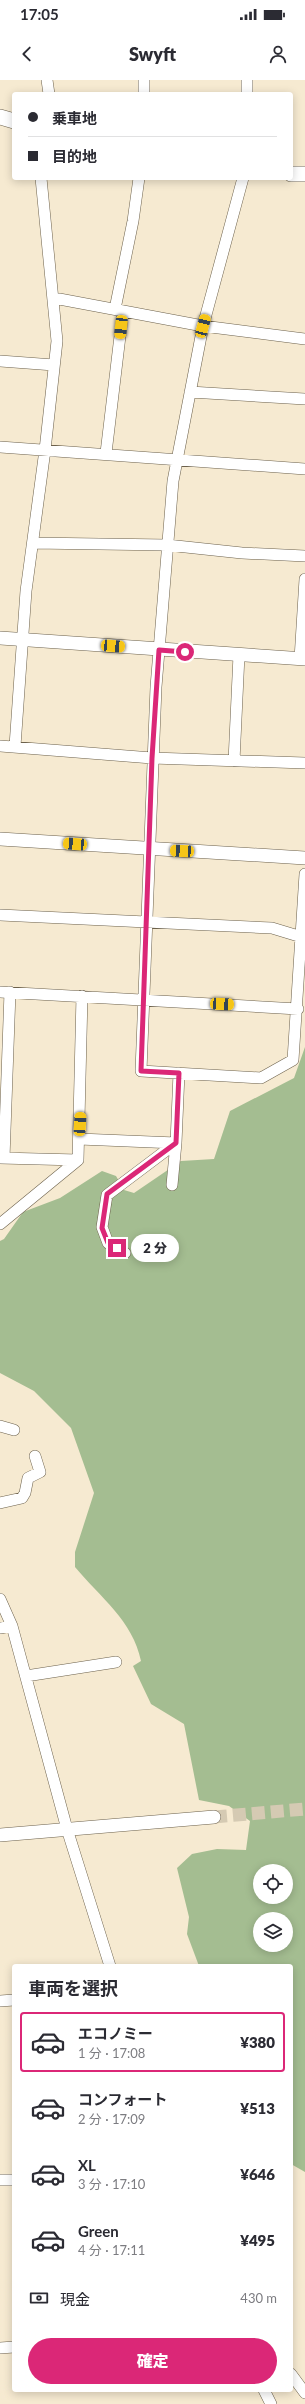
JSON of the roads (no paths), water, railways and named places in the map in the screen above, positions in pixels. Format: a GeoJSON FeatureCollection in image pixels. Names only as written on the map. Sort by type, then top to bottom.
{"type":"FeatureCollection","features":[{"type":"Feature","properties":{"kind":"main road"},"geometry":{"type":"LineString","coordinates":[[0,117],[12,121]]}},
{"type":"Feature","properties":{"kind":"main road"},"geometry":{"type":"LineString","coordinates":[[293,174],[305,174]]}},
{"type":"Feature","properties":{"kind":"street"},"geometry":{"type":"LineString","coordinates":[[47,80],[49,92]]}},
{"type":"Feature","properties":{"kind":"street"},"geometry":{"type":"LineString","coordinates":[[144,80],[144,92]]}},
{"type":"Feature","properties":{"kind":"street"},"geometry":{"type":"LineString","coordinates":[[247,80],[247,92]]}},
{"type":"Feature","properties":{"kind":"street"},"geometry":{"type":"LineString","coordinates":[[15,746],[23,639],[57,341],[54,298],[41,180]]}},
{"type":"Feature","properties":{"kind":"street"},"geometry":{"type":"LineString","coordinates":[[106,453],[119,310],[139,180]]}},
{"type":"Feature","properties":{"kind":"street"},"geometry":{"type":"LineString","coordinates":[[242,180],[203,326],[173,481],[152,758],[151,849],[146,923],[146,999],[141,1071],[261,1078],[293,1060],[303,938],[305,874]]}},
{"type":"Feature","properties":{"kind":"street"},"geometry":{"type":"LineString","coordinates":[[54,298],[203,326],[305,339]]}},
{"type":"Feature","properties":{"kind":"street"},"geometry":{"type":"LineString","coordinates":[[0,361],[54,365]]}},
{"type":"Feature","properties":{"kind":"street"},"geometry":{"type":"LineString","coordinates":[[190,392],[305,399]]}},
{"type":"Feature","properties":{"kind":"street"},"geometry":{"type":"LineString","coordinates":[[0,447],[106,453],[305,468]]}},
{"type":"Feature","properties":{"kind":"street"},"geometry":{"type":"LineString","coordinates":[[33,543],[168,546],[242,553],[305,556]]}},
{"type":"Feature","properties":{"kind":"street"},"geometry":{"type":"LineString","coordinates":[[0,638],[303,659],[305,579]]}},
{"type":"Feature","properties":{"kind":"street"},"geometry":{"type":"LineString","coordinates":[[234,760],[239,655]]}},
{"type":"Feature","properties":{"kind":"street"},"geometry":{"type":"LineString","coordinates":[[0,746],[152,758],[305,763]]}},
{"type":"Feature","properties":{"kind":"street"},"geometry":{"type":"LineString","coordinates":[[0,839],[305,858]]}},
{"type":"Feature","properties":{"kind":"street"},"geometry":{"type":"LineString","coordinates":[[0,915],[272,928],[303,938]]}},
{"type":"Feature","properties":{"kind":"street"},"geometry":{"type":"LineString","coordinates":[[78,1160],[2,1158],[5,992],[298,1009]]}},
{"type":"Feature","properties":{"kind":"street"},"geometry":{"type":"LineString","coordinates":[[0,1224],[78,1160],[82,996]]}},
{"type":"Feature","properties":{"kind":"street"},"geometry":{"type":"LineString","coordinates":[[172,1185],[176,1143],[179,1073]]}},
{"type":"Feature","properties":{"kind":"street"},"geometry":{"type":"LineString","coordinates":[[79,1139],[176,1143]]}},
{"type":"Feature","properties":{"kind":"street"},"geometry":{"type":"LineString","coordinates":[[125,1253],[108,1243],[102,1228],[107,1194],[176,1143]]}},
{"type":"Feature","properties":{"kind":"street"},"geometry":{"type":"LineString","coordinates":[[0,1426],[14,1430]]}},
{"type":"Feature","properties":{"kind":"street"},"geometry":{"type":"LineString","coordinates":[[0,1503],[22,1498],[26,1493],[28,1478],[40,1472],[35,1456]]}},
{"type":"Feature","properties":{"kind":"street"},"geometry":{"type":"LineString","coordinates":[[0,1599],[12,1626],[67,1829],[109,1964]]}},
{"type":"Feature","properties":{"kind":"street"},"geometry":{"type":"LineString","coordinates":[[0,1628],[12,1626]]}},
{"type":"Feature","properties":{"kind":"street"},"geometry":{"type":"LineString","coordinates":[[26,1676],[116,1662]]}},
{"type":"Feature","properties":{"kind":"street"},"geometry":{"type":"LineString","coordinates":[[0,1835],[214,1816]]}},
{"type":"Feature","properties":{"kind":"street"},"geometry":{"type":"LineString","coordinates":[[0,2001],[12,2000]]}},
{"type":"Feature","properties":{"kind":"street"},"geometry":{"type":"LineString","coordinates":[[0,2180],[12,2180]]}},
{"type":"Feature","properties":{"kind":"street"},"geometry":{"type":"LineString","coordinates":[[0,2348],[12,2347]]}},
{"type":"Feature","properties":{"kind":"street"},"geometry":{"type":"LineString","coordinates":[[293,2377],[305,2393]]}},
{"type":"Feature","properties":{"kind":"street"},"geometry":{"type":"LineString","coordinates":[[265,2392],[271,2404]]}},
{"type":"Feature","properties":{"kind":"tunnel"},"geometry":{"type":"LineString","coordinates":[[214,1817],[305,1809]]}}]}
